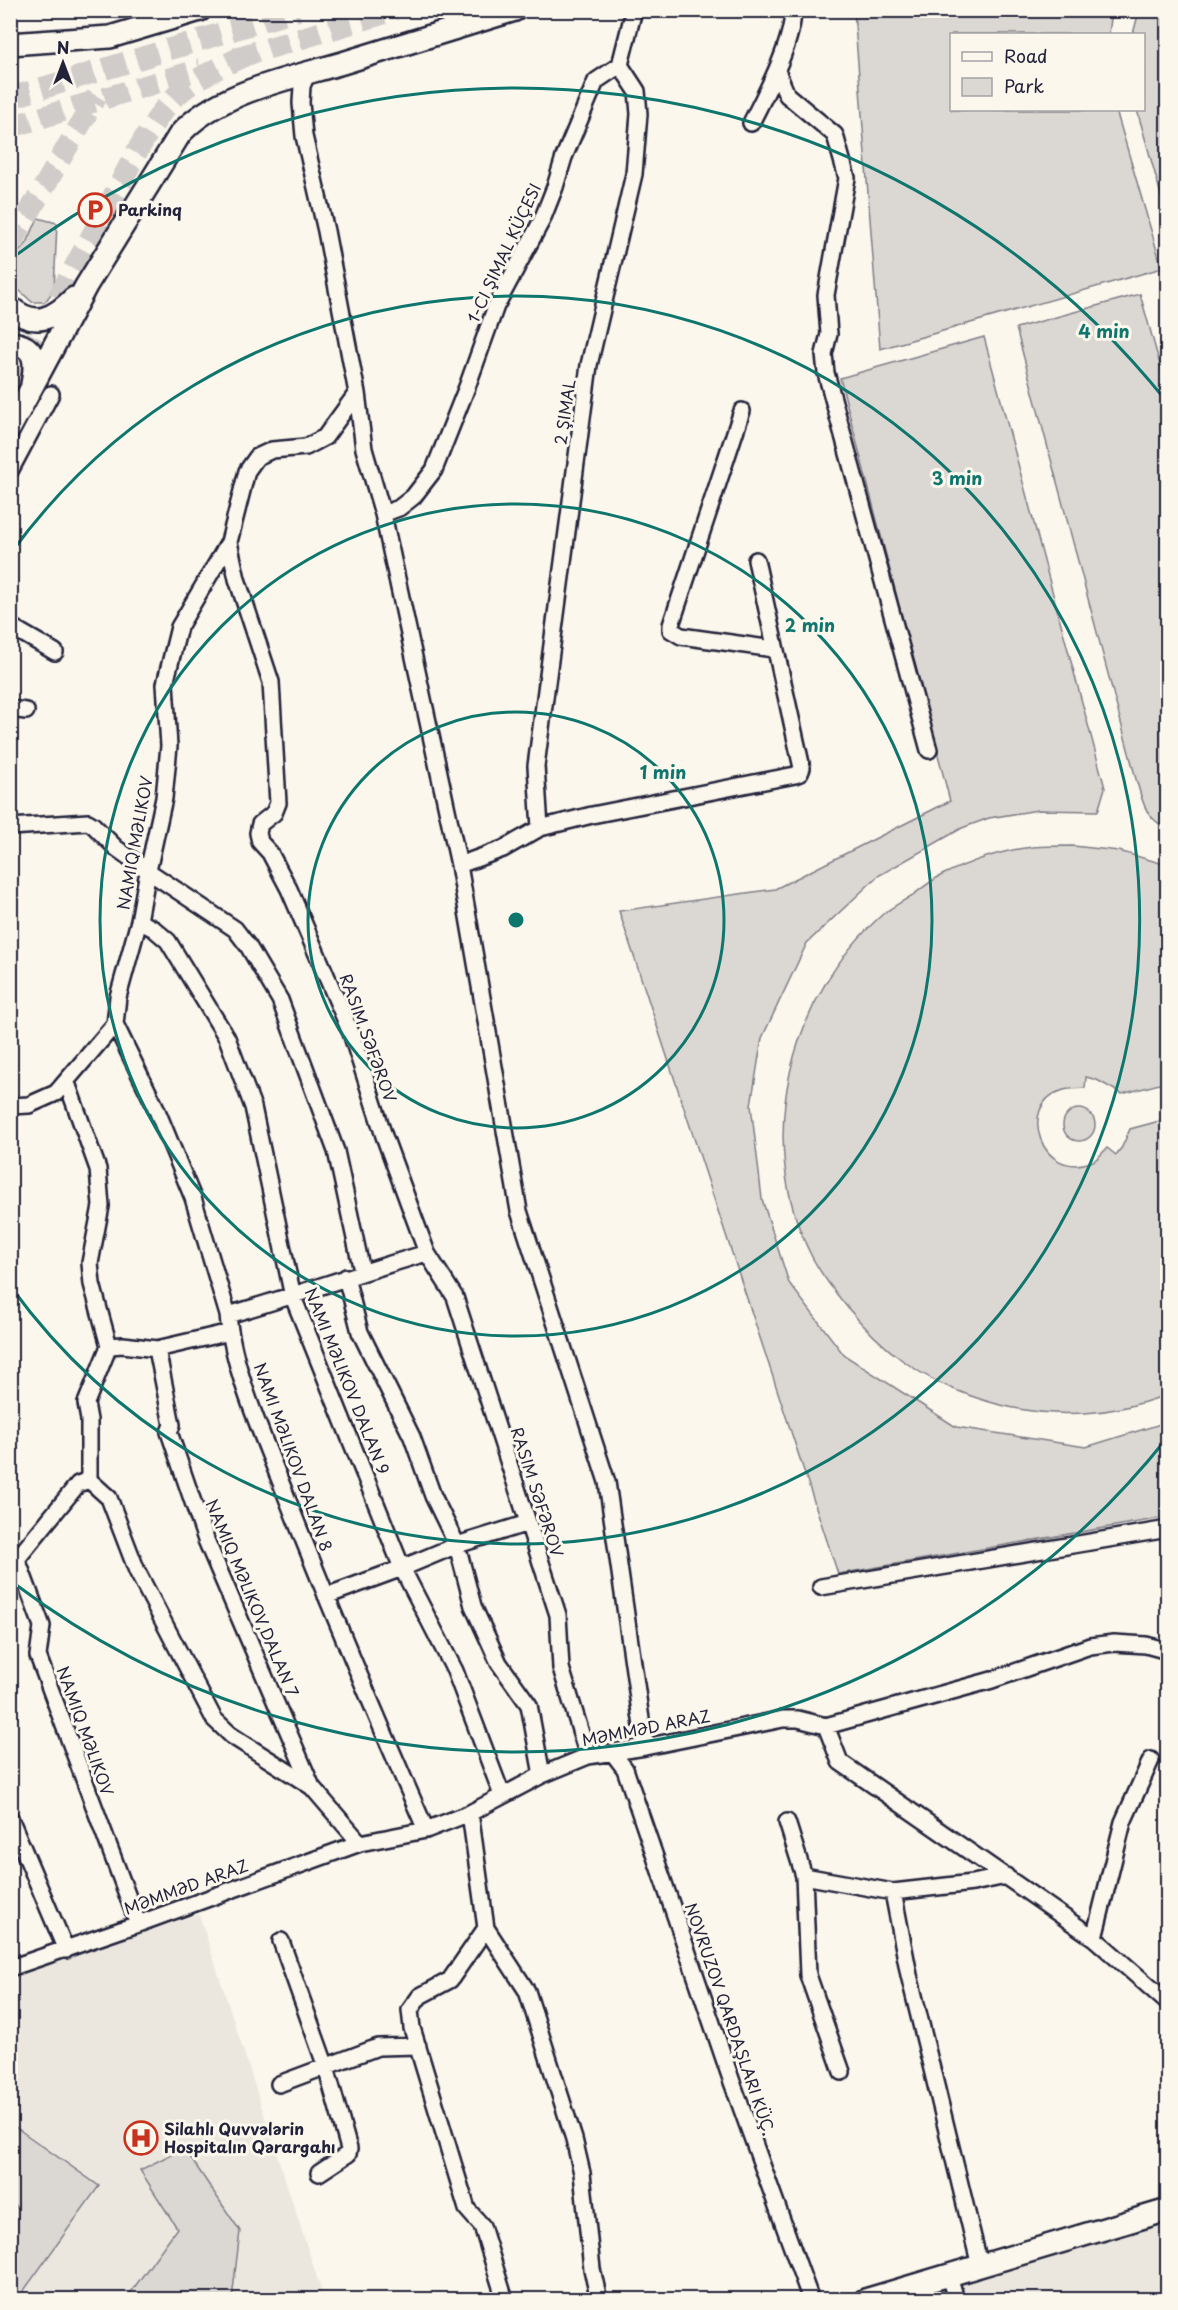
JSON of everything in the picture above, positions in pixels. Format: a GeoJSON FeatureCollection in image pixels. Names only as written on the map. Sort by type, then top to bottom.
{"type":"FeatureCollection","features":[{"type":"Feature","properties":{"kind":"main road"},"geometry":{"type":"LineString","coordinates":[[10,44],[117,35],[200,10]]}},
{"type":"Feature","properties":{"kind":"main road"},"geometry":{"type":"LineString","coordinates":[[10,428],[86,286],[189,123],[206,111],[241,95],[515,10]]}},
{"type":"Feature","properties":{"kind":"main road"},"geometry":{"type":"LineString","coordinates":[[10,307],[30,319],[49,317],[63,309],[86,286]]}},
{"type":"Feature","properties":{"kind":"main road"},"geometry":{"type":"LineString","coordinates":[[10,343],[25,347],[34,357],[34,372],[30,390]]}},
{"type":"Feature","properties":{"kind":"main road"},"geometry":{"type":"LineString","coordinates":[[865,2300],[1167,2210]]}},
{"type":"Feature","properties":{"kind":"street"},"geometry":{"type":"LineString","coordinates":[[620,65],[634,10]]}},
{"type":"Feature","properties":{"kind":"street"},"geometry":{"type":"LineString","coordinates":[[751,123],[777,71],[794,10]]}},
{"type":"Feature","properties":{"kind":"street","name":"1-CI ŞIMAL KÜÇESI"},"geometry":{"type":"LineString","coordinates":[[383,514],[399,508],[413,497],[434,470],[496,306],[542,220],[564,157],[596,81],[620,65]]}},
{"type":"Feature","properties":{"kind":"street","name":"2 ŞIMAL"},"geometry":{"type":"LineString","coordinates":[[540,828],[536,766],[589,365],[634,174],[639,114],[637,91],[620,65]]}},
{"type":"Feature","properties":{"kind":"street"},"geometry":{"type":"LineString","coordinates":[[777,71],[787,95],[835,135],[847,178],[826,295],[829,334],[824,354],[826,373],[929,750]]}},
{"type":"Feature","properties":{"kind":"street"},"geometry":{"type":"LineString","coordinates":[[306,74],[302,86],[301,103],[304,136],[326,231],[357,393],[364,450],[383,514],[459,865],[519,1211],[607,1482],[645,1747]]}},
{"type":"Feature","properties":{"kind":"street","name":"RASIM SƏFƏROV"},"geometry":{"type":"LineString","coordinates":[[357,393],[325,437],[306,447],[272,450],[257,457],[247,471],[229,542],[237,579],[271,682],[278,803],[274,813],[260,824],[258,833],[260,842],[270,853],[289,889],[351,1033],[384,1136],[427,1253],[455,1297],[558,1615],[561,1668],[588,1756]]}},
{"type":"Feature","properties":{"kind":"street"},"geometry":{"type":"LineString","coordinates":[[10,471],[51,394]]}},
{"type":"Feature","properties":{"kind":"street"},"geometry":{"type":"LineString","coordinates":[[742,411],[671,624],[671,630],[681,636],[774,649]]}},
{"type":"Feature","properties":{"kind":"street","name":"NAMIQ MƏLIKOV"},"geometry":{"type":"LineString","coordinates":[[115,1024],[118,997],[139,921],[164,798],[169,746],[165,684],[179,627],[229,542]]}},
{"type":"Feature","properties":{"kind":"street"},"geometry":{"type":"LineString","coordinates":[[459,865],[503,849],[540,828],[592,815],[800,773],[801,768],[756,560]]}},
{"type":"Feature","properties":{"kind":"street"},"geometry":{"type":"LineString","coordinates":[[10,626],[55,652]]}},
{"type":"Feature","properties":{"kind":"street"},"geometry":{"type":"LineString","coordinates":[[10,827],[88,822],[116,848],[235,929],[248,946],[280,1000],[336,1151],[362,1271]]}},
{"type":"Feature","properties":{"kind":"street","name":"NAMI MƏLIKOV DALAN 9"},"geometry":{"type":"LineString","coordinates":[[139,921],[168,941],[227,1038],[253,1107],[293,1297],[402,1568],[455,1671],[502,1795]]}},
{"type":"Feature","properties":{"kind":"street"},"geometry":{"type":"LineString","coordinates":[[10,1106],[29,1104],[56,1093],[67,1083],[115,1024]]}},
{"type":"Feature","properties":{"kind":"street","name":"NAMI MƏLIKOV DALAN 8"},"geometry":{"type":"LineString","coordinates":[[115,1024],[156,1108],[193,1197],[253,1410],[326,1596],[426,1830]]}},
{"type":"Feature","properties":{"kind":"street"},"geometry":{"type":"LineString","coordinates":[[67,1083],[98,1169],[101,1206],[90,1263],[92,1284],[109,1346],[86,1403],[89,1420],[89,1480],[109,1498],[137,1571],[214,1719],[232,1736],[312,1787]]}},
{"type":"Feature","properties":{"kind":"street"},"geometry":{"type":"LineString","coordinates":[[228,1315],[293,1297],[362,1271],[427,1253]]}},
{"type":"Feature","properties":{"kind":"street"},"geometry":{"type":"LineString","coordinates":[[346,1277],[360,1332],[412,1437],[433,1496],[457,1545],[473,1606],[499,1663],[529,1705],[542,1774]]}},
{"type":"Feature","properties":{"kind":"street"},"geometry":{"type":"LineString","coordinates":[[109,1346],[158,1348],[230,1332]]}},
{"type":"Feature","properties":{"kind":"street","name":"NAMIQ MƏLIKOV,DALAN 7"},"geometry":{"type":"LineString","coordinates":[[158,1348],[172,1425],[169,1432],[206,1540],[312,1787],[360,1843]]}},
{"type":"Feature","properties":{"kind":"street"},"geometry":{"type":"LineString","coordinates":[[14,1555],[78,1484],[89,1480]]}},
{"type":"Feature","properties":{"kind":"street"},"geometry":{"type":"LineString","coordinates":[[326,1596],[457,1545],[528,1523]]}},
{"type":"Feature","properties":{"kind":"street"},"geometry":{"type":"LineString","coordinates":[[821,1587],[1167,1528]]}},
{"type":"Feature","properties":{"kind":"street","name":"NAMIQ MƏLIKOV"},"geometry":{"type":"LineString","coordinates":[[14,1555],[42,1626],[38,1656],[138,1924]]}},
{"type":"Feature","properties":{"kind":"street","name":"MƏMMƏD ARAZ"},"geometry":{"type":"LineString","coordinates":[[10,1968],[66,1950],[360,1843],[426,1830],[470,1813],[542,1774],[588,1756],[783,1719],[798,1719],[826,1726],[992,1680],[1090,1646],[1114,1643],[1146,1645],[1167,1651]]}},
{"type":"Feature","properties":{"kind":"street"},"geometry":{"type":"LineString","coordinates":[[826,1726],[840,1762],[1095,1938],[1167,2003]]}},
{"type":"Feature","properties":{"kind":"street"},"geometry":{"type":"LineString","coordinates":[[612,1752],[625,1769],[732,2082],[810,2300]]}},
{"type":"Feature","properties":{"kind":"street"},"geometry":{"type":"LineString","coordinates":[[1095,1938],[1123,1822],[1151,1760]]}},
{"type":"Feature","properties":{"kind":"street"},"geometry":{"type":"LineString","coordinates":[[470,1813],[486,1928],[527,1990],[574,2139],[582,2173],[592,2269],[599,2300]]}},
{"type":"Feature","properties":{"kind":"street"},"geometry":{"type":"LineString","coordinates":[[10,1818],[66,1950]]}},
{"type":"Feature","properties":{"kind":"street"},"geometry":{"type":"LineString","coordinates":[[787,1822],[804,1876],[808,1975],[842,2072]]}},
{"type":"Feature","properties":{"kind":"street"},"geometry":{"type":"LineString","coordinates":[[804,1876],[893,1892],[1006,1876]]}},
{"type":"Feature","properties":{"kind":"street"},"geometry":{"type":"LineString","coordinates":[[893,1892],[909,1975],[980,2265]]}},
{"type":"Feature","properties":{"kind":"street"},"geometry":{"type":"LineString","coordinates":[[486,1928],[450,1980],[420,1996],[410,2010],[412,2028],[467,2209],[482,2226],[505,2300]]}},
{"type":"Feature","properties":{"kind":"street"},"geometry":{"type":"LineString","coordinates":[[281,1941],[326,2067],[349,2149],[348,2154],[319,2173]]}},
{"type":"Feature","properties":{"kind":"street"},"geometry":{"type":"LineString","coordinates":[[279,2084],[378,2048],[418,2046]]}},
{"type":"Feature","properties":{"kind":"street"},"geometry":{"type":"LineString","coordinates":[[950,2275],[956,2300]]}},
{"type":"Feature","properties":{"kind":"shaded area","name":"Silahlı Quvvələrin Hospitalın Qərargahı"},"geometry":{"type":"Polygon","coordinates":[[[199,1914],[324,2299],[11,2300],[11,1976],[199,1914]]]}},
{"type":"Feature","properties":{"kind":"shaded area"},"geometry":{"type":"Polygon","coordinates":[[[1167,2224],[1167,2299],[961,2299],[957,2286],[1167,2224]]]}},
{"type":"Feature","properties":{"kind":"green space"},"geometry":{"type":"Polygon","coordinates":[[[854,11],[1112,11],[1109,33],[950,33],[950,111],[1116,111],[1162,268],[880,349],[854,11]]]}},
{"type":"Feature","properties":{"kind":"green space"},"geometry":{"type":"Polygon","coordinates":[[[1139,11],[1167,11],[1167,216],[1137,111],[1145,111],[1145,33],[1133,33],[1139,11]]]}},
{"type":"Feature","properties":{"kind":"green space"},"geometry":{"type":"Polygon","coordinates":[[[38,218],[57,223],[54,290],[45,302],[32,302],[19,290],[11,274],[14,257],[27,243],[38,218]]]}},
{"type":"Feature","properties":{"kind":"green space"},"geometry":{"type":"Polygon","coordinates":[[[1140,294],[1167,389],[1167,829],[1149,814],[1141,795],[1016,328],[1140,294]]]}},
{"type":"Feature","properties":{"kind":"green space"},"geometry":{"type":"Polygon","coordinates":[[[984,337],[1105,788],[1098,811],[1038,810],[989,818],[962,828],[878,876],[807,943],[762,1038],[751,1105],[762,1199],[789,1283],[844,1355],[956,1427],[1086,1447],[1167,1422],[1167,1517],[838,1574],[619,911],[775,889],[950,801],[840,378],[984,337]]]}},
{"type":"Feature","properties":{"kind":"green space"},"geometry":{"type":"Polygon","coordinates":[[[1073,846],[1119,851],[1167,865],[1167,1082],[1122,1094],[1097,1080],[1086,1077],[1085,1088],[1064,1090],[1048,1099],[1040,1111],[1038,1125],[1041,1139],[1048,1152],[1059,1161],[1075,1165],[1095,1160],[1107,1148],[1116,1155],[1130,1129],[1167,1119],[1168,1394],[1119,1409],[1070,1414],[1045,1413],[996,1404],[952,1389],[918,1371],[888,1349],[860,1322],[818,1267],[810,1253],[793,1209],[785,1164],[784,1118],[790,1072],[804,1028],[824,986],[851,948],[883,914],[938,877],[974,861],[1021,849],[1073,846]]]}},
{"type":"Feature","properties":{"kind":"green space"},"geometry":{"type":"Polygon","coordinates":[[[1079,1109],[1090,1114],[1095,1125],[1090,1136],[1079,1141],[1068,1136],[1063,1125],[1068,1114],[1079,1109]]]}},
{"type":"Feature","properties":{"kind":"green space"},"geometry":{"type":"Polygon","coordinates":[[[11,2124],[99,2186],[17,2300],[10,2299],[11,2217],[16,2206],[11,2202],[11,2124]]]}},
{"type":"Feature","properties":{"kind":"green space"},"geometry":{"type":"Polygon","coordinates":[[[184,2148],[240,2231],[232,2299],[126,2299],[177,2228],[140,2170],[184,2148]]]}},
{"type":"Feature","properties":{"kind":"tunnel"},"geometry":{"type":"LineString","coordinates":[[10,98],[298,10]]}},
{"type":"Feature","properties":{"kind":"tunnel"},"geometry":{"type":"LineString","coordinates":[[236,58],[395,10]]}},
{"type":"Feature","properties":{"kind":"tunnel"},"geometry":{"type":"LineString","coordinates":[[10,385],[134,156],[160,115],[168,104],[193,82],[248,54]]}},
{"type":"Feature","properties":{"kind":"tunnel"},"geometry":{"type":"LineString","coordinates":[[10,127],[201,69]]}},
{"type":"Feature","properties":{"kind":"tunnel"},"geometry":{"type":"LineString","coordinates":[[10,245],[97,96]]}},
{"type":"Feature","properties":{"kind":"place","name":"Parkinq"},"geometry":{"type":"Point","coordinates":[95,210]}},
{"type":"Feature","properties":{"kind":"place","name":"Silahlı Quvvələrin Hospitalın Qərargahı"},"geometry":{"type":"Point","coordinates":[141,2138]}}]}
